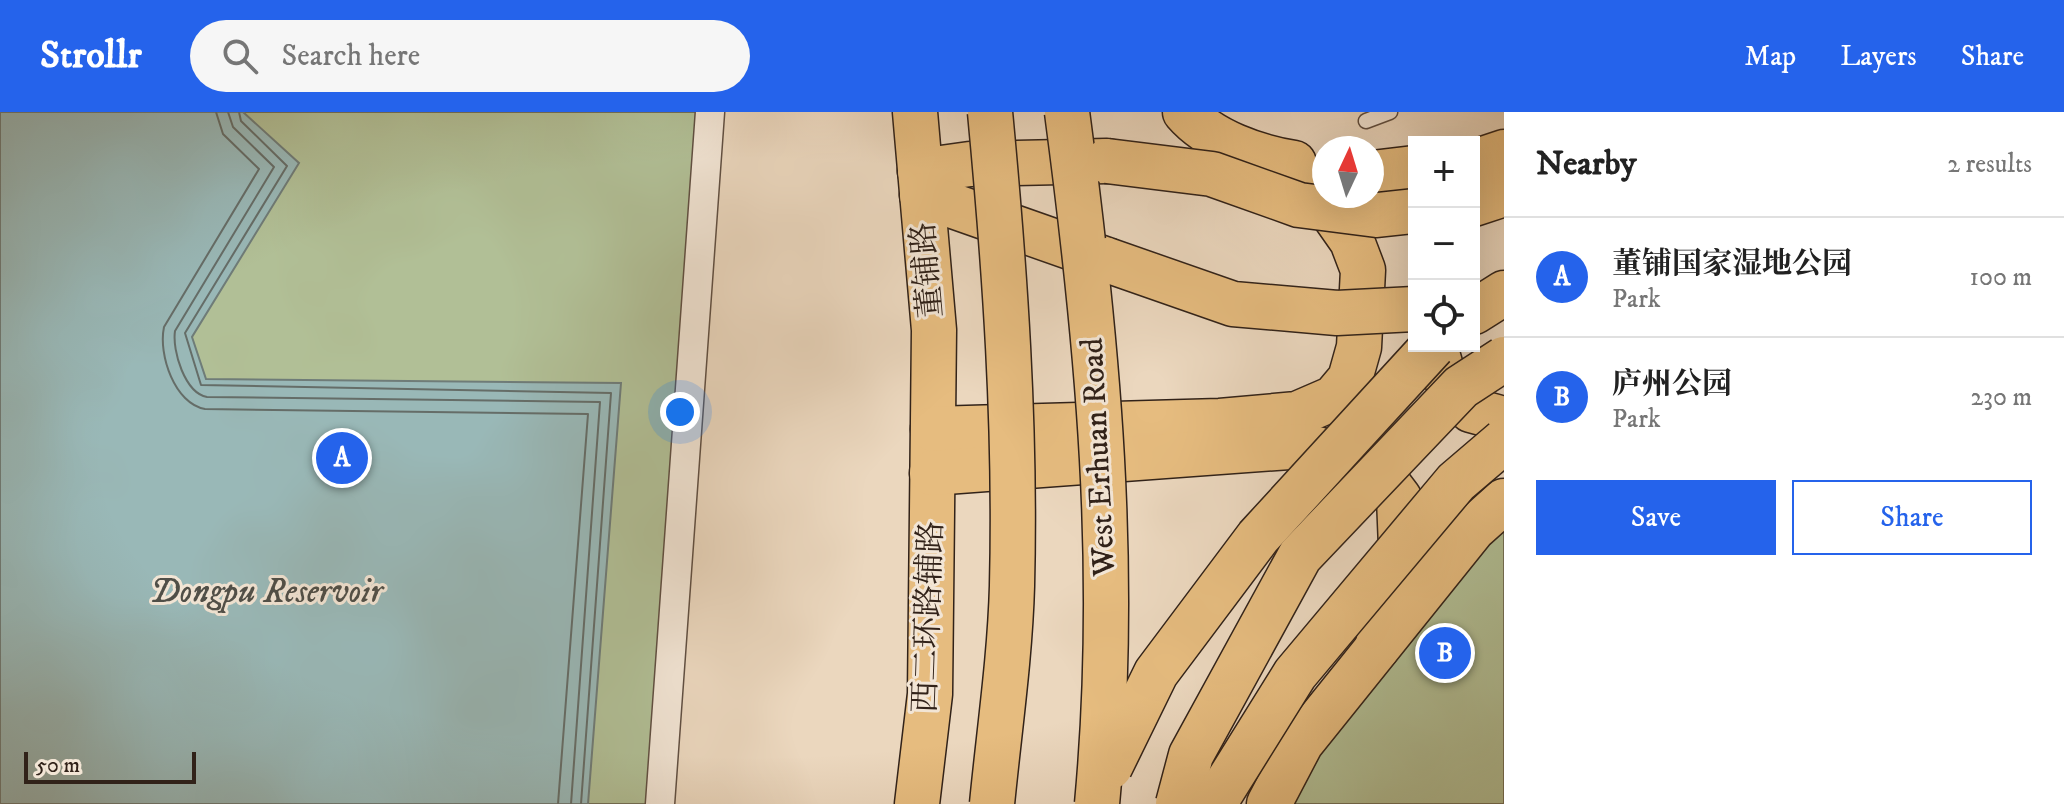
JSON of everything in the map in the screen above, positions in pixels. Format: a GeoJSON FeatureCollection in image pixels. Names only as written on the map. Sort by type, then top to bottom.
{"type":"FeatureCollection","features":[{"type":"Feature","properties":{"kind":"highway","name":"董铺路"},"geometry":{"type":"LineString","coordinates":[[915,112],[934,330],[933,429]]}},
{"type":"Feature","properties":{"kind":"highway"},"geometry":{"type":"LineString","coordinates":[[990,112],[1006,274],[1012,529],[1012,588],[992,804]]}},
{"type":"Feature","properties":{"kind":"highway","name":"West Erhuan Road"},"geometry":{"type":"LineString","coordinates":[[1067,112],[1088,269],[1106,490],[1104,724],[1094,804]]}},
{"type":"Feature","properties":{"kind":"highway"},"geometry":{"type":"LineString","coordinates":[[933,429],[1220,421],[1297,414],[1334,398],[1350,379],[1359,347],[1363,270],[1352,241],[1317,191],[1264,158],[1197,126],[1185,112]]}},
{"type":"Feature","properties":{"kind":"highway"},"geometry":{"type":"LineString","coordinates":[[1264,158],[1312,166]]}},
{"type":"Feature","properties":{"kind":"highway"},"geometry":{"type":"LineString","coordinates":[[921,183],[970,164],[1107,161],[1212,174],[1299,205],[1377,215],[1408,212]]}},
{"type":"Feature","properties":{"kind":"highway"},"geometry":{"type":"LineString","coordinates":[[1384,172],[1408,169]]}},
{"type":"Feature","properties":{"kind":"highway"},"geometry":{"type":"LineString","coordinates":[[921,183],[1107,260],[1233,304],[1337,313],[1408,309]]}},
{"type":"Feature","properties":{"kind":"highway"},"geometry":{"type":"LineString","coordinates":[[1480,202],[1504,194]]}},
{"type":"Feature","properties":{"kind":"highway"},"geometry":{"type":"LineString","coordinates":[[1094,804],[1156,673],[1258,537],[1428,352]]}},
{"type":"Feature","properties":{"kind":"highway"},"geometry":{"type":"LineString","coordinates":[[1436,352],[1443,374],[1471,410],[1504,419]]}},
{"type":"Feature","properties":{"kind":"highway"},"geometry":{"type":"LineString","coordinates":[[1178,804],[1191,755],[1300,556],[1461,387],[1504,359]]}},
{"type":"Feature","properties":{"kind":"highway","name":"西二环路辅路"},"geometry":{"type":"LineString","coordinates":[[917,804],[930,694],[933,429]]}},
{"type":"Feature","properties":{"kind":"highway"},"geometry":{"type":"LineString","coordinates":[[1214,804],[1295,674],[1456,482],[1504,441]]}},
{"type":"Feature","properties":{"kind":"highway"},"geometry":{"type":"LineString","coordinates":[[932,473],[1303,446],[1371,461],[1399,498],[1401,547],[1377,648]]}},
{"type":"Feature","properties":{"kind":"highway"},"geometry":{"type":"LineString","coordinates":[[1269,804],[1301,743],[1473,529],[1504,501]]}},
{"type":"Feature","properties":{"kind":"street"},"geometry":{"type":"LineString","coordinates":[[660,804],[710,112]]}},
{"type":"Feature","properties":{"kind":"lane"},"geometry":{"type":"LineString","coordinates":[[1366,121],[1390,112]]}},
{"type":"Feature","properties":{"kind":"green space","name":"Dongpu Reservoir"},"geometry":{"type":"Polygon","coordinates":[[[0,112],[710,112],[660,804],[0,804],[0,112]]]}},
{"type":"Feature","properties":{"kind":"green space"},"geometry":{"type":"Polygon","coordinates":[[[1504,519],[1504,804],[1293,804],[1316,749],[1504,519]]]}},
{"type":"Feature","properties":{"kind":"water","name":"Dongpu Reservoir"},"geometry":{"type":"Polygon","coordinates":[[[0,112],[243,112],[299,163],[192,337],[206,379],[621,383],[588,804],[0,804],[0,112]]]}},
{"type":"Feature","properties":{"kind":"place","name":"董铺国家湿地公园"},"geometry":{"type":"Point","coordinates":[342,458]}},
{"type":"Feature","properties":{"kind":"place","name":"庐州公园"},"geometry":{"type":"Point","coordinates":[1445,653]}}]}
